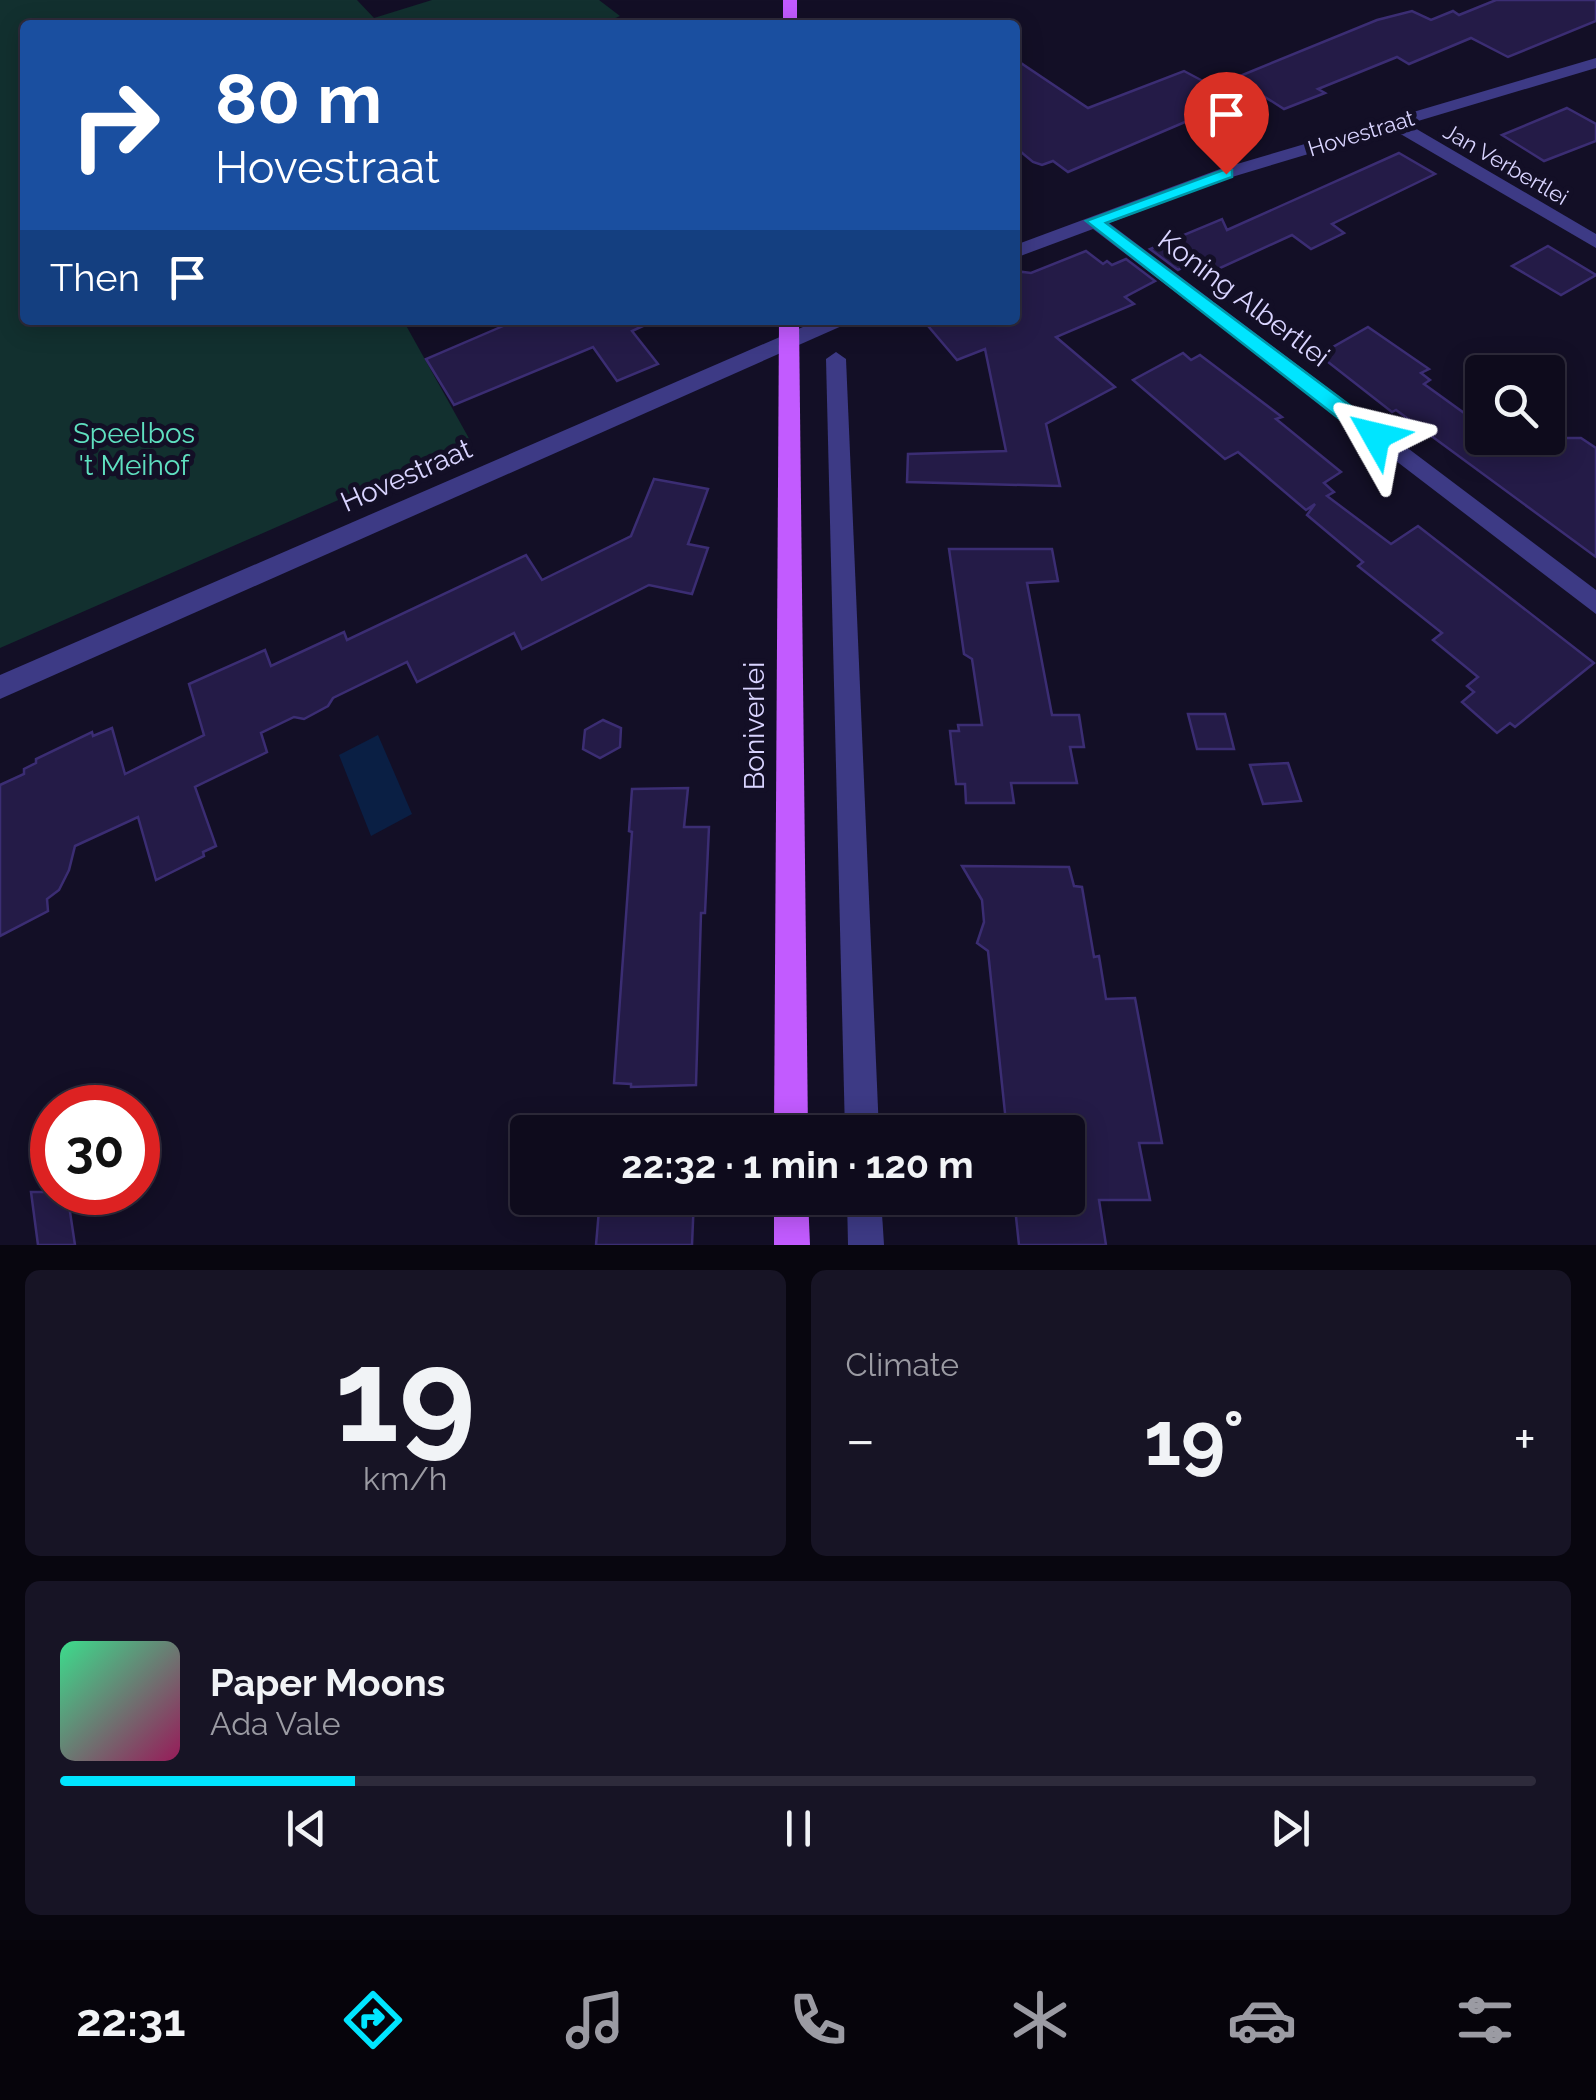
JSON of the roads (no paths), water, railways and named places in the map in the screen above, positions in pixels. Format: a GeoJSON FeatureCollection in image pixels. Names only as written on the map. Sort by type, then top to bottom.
{"type":"FeatureCollection","features":[{"type":"Feature","properties":{"kind":"main road","name":"Boniverlei"},"geometry":{"type":"LineString","coordinates":[[788,330],[791,1115]]}},
{"type":"Feature","properties":{"kind":"main road"},"geometry":{"type":"LineString","coordinates":[[792,1215],[792,1245]]}},
{"type":"Feature","properties":{"kind":"street","name":"Hovestraat"},"geometry":{"type":"LineString","coordinates":[[1020,250],[1226,174],[1596,63]]}},
{"type":"Feature","properties":{"kind":"street","name":"Jan Verbertlei"},"geometry":{"type":"LineString","coordinates":[[1394,123],[1596,242]]}},
{"type":"Feature","properties":{"kind":"street","name":"Koning Albertlei"},"geometry":{"type":"LineString","coordinates":[[1094,221],[1596,604]]}},
{"type":"Feature","properties":{"kind":"street","name":"Hovestraat"},"geometry":{"type":"LineString","coordinates":[[0,687],[788,330],[812,325]]}},
{"type":"Feature","properties":{"kind":"street"},"geometry":{"type":"LineString","coordinates":[[836,359],[861,1115]]}},
{"type":"Feature","properties":{"kind":"street"},"geometry":{"type":"LineString","coordinates":[[865,1215],[866,1245]]}},
{"type":"Feature","properties":{"kind":"water"},"geometry":{"type":"Polygon","coordinates":[[[378,735],[412,814],[371,836],[339,755],[378,735]]]}},
{"type":"Feature","properties":{"kind":"park label","name":"Speelbos 't Meihof"},"geometry":{"type":"Point","coordinates":[134,449]}}]}
